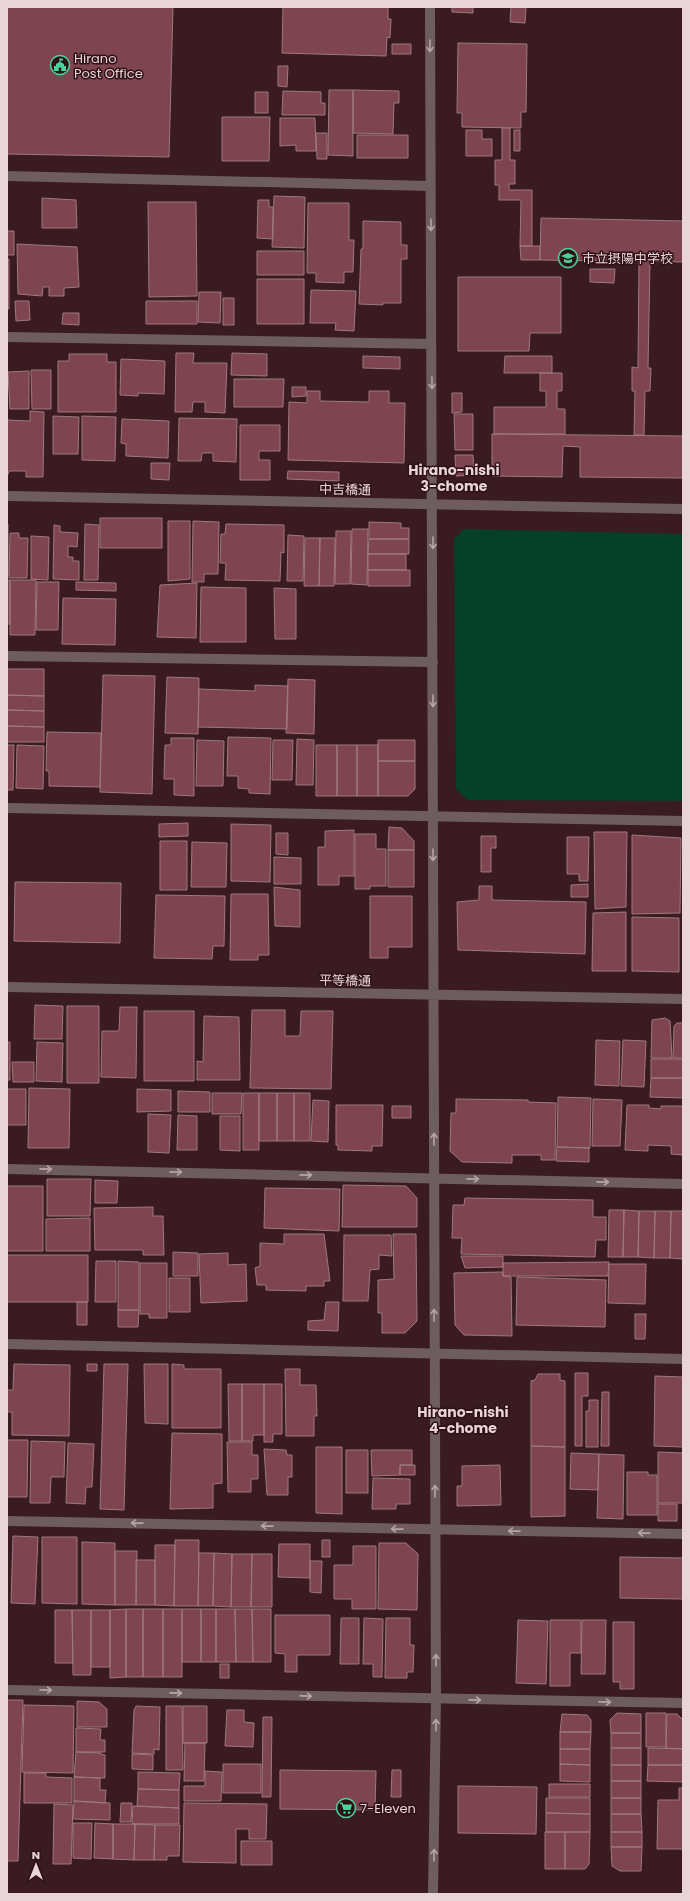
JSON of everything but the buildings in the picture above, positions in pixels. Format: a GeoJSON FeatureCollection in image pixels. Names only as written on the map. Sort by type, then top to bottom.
{"type":"FeatureCollection","features":[{"type":"Feature","properties":{"kind":"street"},"geometry":{"type":"LineString","coordinates":[[430,7],[433,504],[434,1354],[436,1530],[436,1699],[433,1894]]}},
{"type":"Feature","properties":{"kind":"street"},"geometry":{"type":"LineString","coordinates":[[7,176],[430,186]]}},
{"type":"Feature","properties":{"kind":"street"},"geometry":{"type":"LineString","coordinates":[[7,337],[431,344]]}},
{"type":"Feature","properties":{"kind":"street","name":"中吉橋通"},"geometry":{"type":"LineString","coordinates":[[7,496],[683,509]]}},
{"type":"Feature","properties":{"kind":"street"},"geometry":{"type":"LineString","coordinates":[[7,656],[432,662]]}},
{"type":"Feature","properties":{"kind":"street"},"geometry":{"type":"LineString","coordinates":[[7,808],[683,821]]}},
{"type":"Feature","properties":{"kind":"street","name":"平等橋通"},"geometry":{"type":"LineString","coordinates":[[7,987],[683,999]]}},
{"type":"Feature","properties":{"kind":"street"},"geometry":{"type":"LineString","coordinates":[[7,1169],[683,1184]]}},
{"type":"Feature","properties":{"kind":"street"},"geometry":{"type":"LineString","coordinates":[[7,1344],[683,1359]]}},
{"type":"Feature","properties":{"kind":"street"},"geometry":{"type":"LineString","coordinates":[[7,1520],[683,1534]]}},
{"type":"Feature","properties":{"kind":"street"},"geometry":{"type":"LineString","coordinates":[[7,1690],[683,1703]]}},
{"type":"Feature","properties":{"kind":"green space"},"geometry":{"type":"Polygon","coordinates":[[[464,529],[683,534],[683,801],[467,800],[456,789],[454,539],[464,529]]]}},
{"type":"Feature","properties":{"kind":"place","name":"Hirano Post Office"},"geometry":{"type":"Point","coordinates":[60,65]}},
{"type":"Feature","properties":{"kind":"place","name":"市立摂陽中学校"},"geometry":{"type":"Point","coordinates":[568,258]}},
{"type":"Feature","properties":{"kind":"place","name":"7-Eleven"},"geometry":{"type":"Point","coordinates":[346,1808]}},
{"type":"Feature","properties":{"kind":"district","name":"Hirano-nishi 3-chome"},"geometry":{"type":"Point","coordinates":[454,478]}},
{"type":"Feature","properties":{"kind":"district","name":"Hirano-nishi 4-chome"},"geometry":{"type":"Point","coordinates":[463,1420]}}]}
